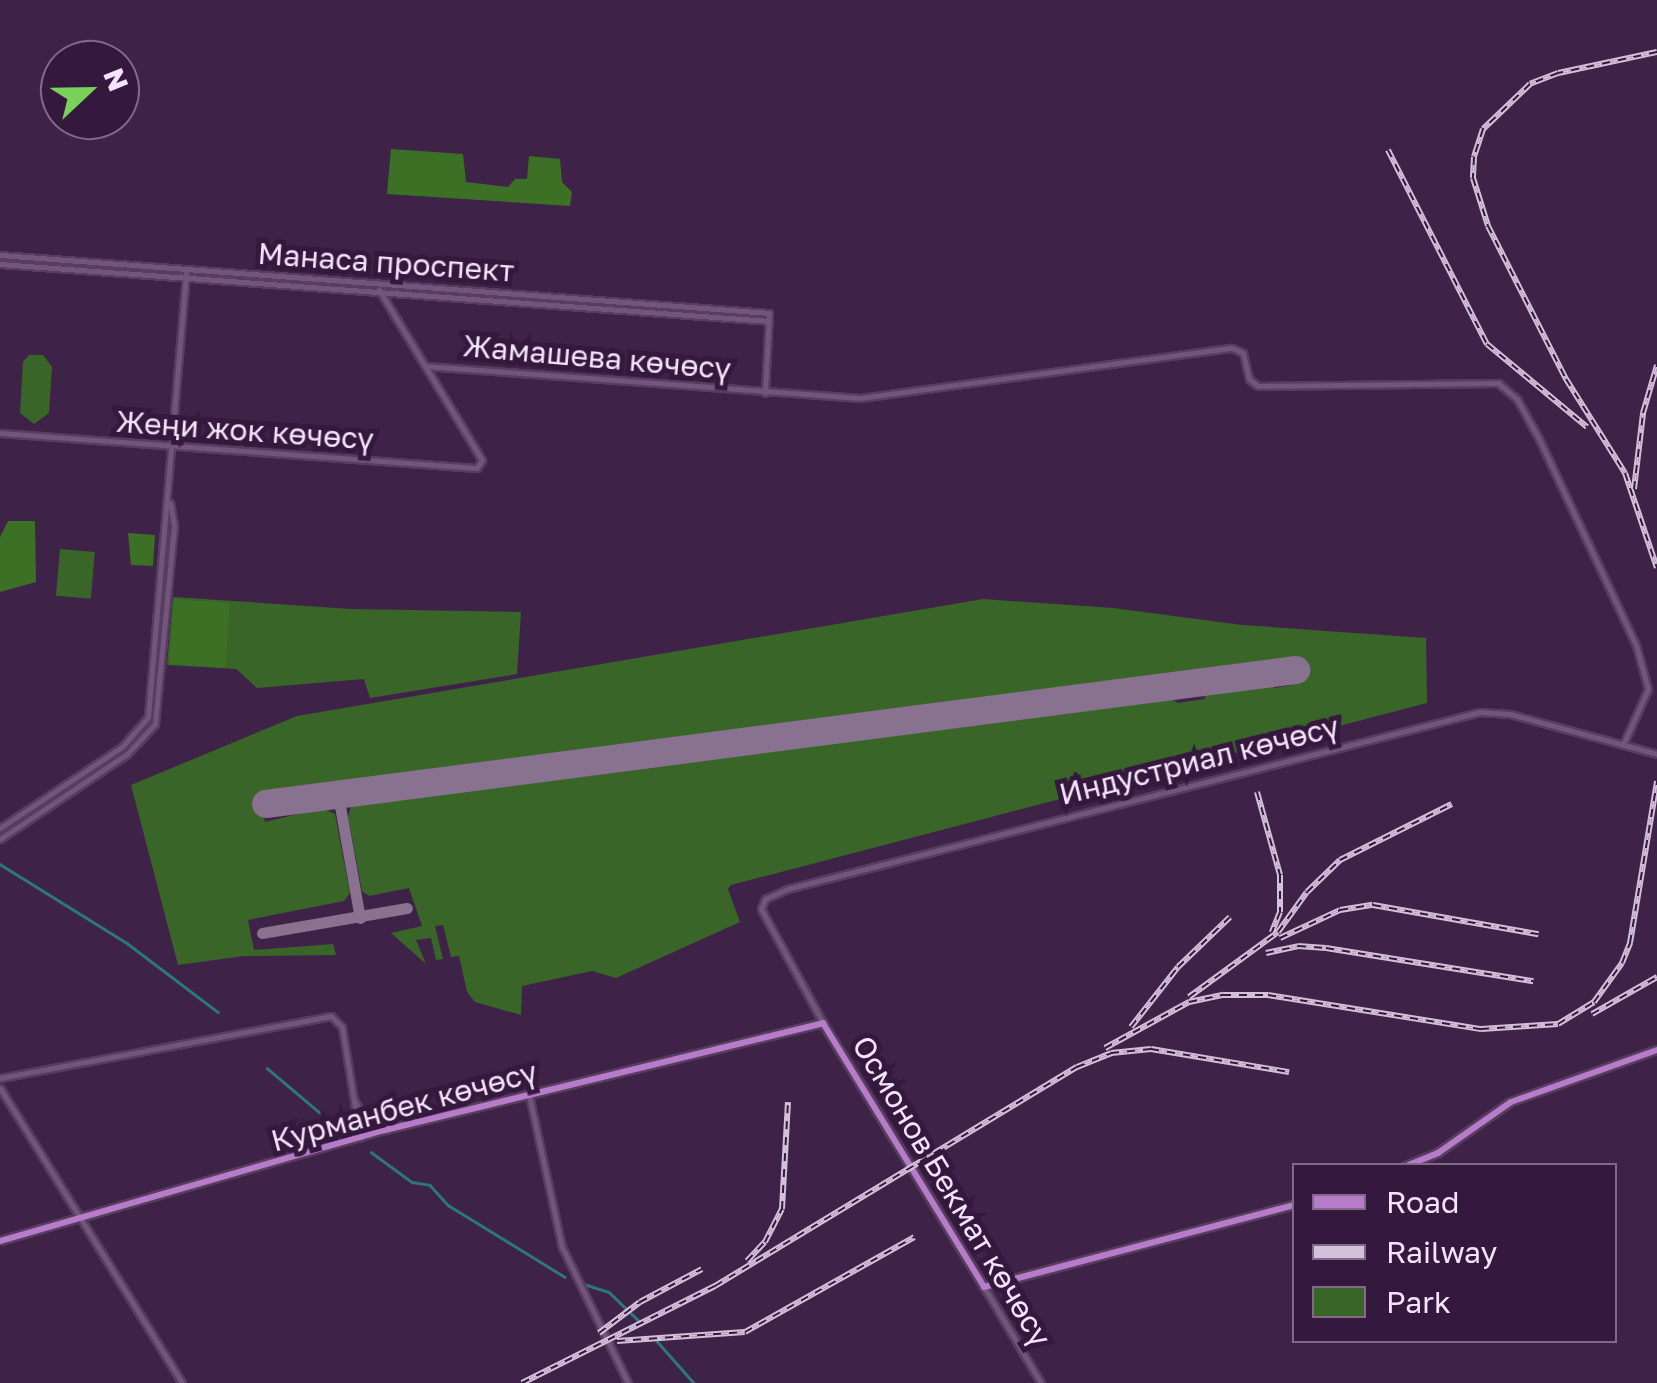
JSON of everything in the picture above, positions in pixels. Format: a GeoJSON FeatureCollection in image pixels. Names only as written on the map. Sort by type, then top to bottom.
{"type":"FeatureCollection","features":[{"type":"Feature","properties":{"kind":"main road","name":"Манаса проспект"},"geometry":{"type":"LineString","coordinates":[[0,255],[186,270],[256,280],[375,285],[425,293],[769,313],[768,321]]}},
{"type":"Feature","properties":{"kind":"main road"},"geometry":{"type":"LineString","coordinates":[[0,264],[256,280]]}},
{"type":"Feature","properties":{"kind":"main road"},"geometry":{"type":"LineString","coordinates":[[0,828],[140,732],[150,708],[186,270]]}},
{"type":"Feature","properties":{"kind":"main road"},"geometry":{"type":"LineString","coordinates":[[312,284],[425,293]]}},
{"type":"Feature","properties":{"kind":"main road"},"geometry":{"type":"LineString","coordinates":[[375,285],[425,366]]}},
{"type":"Feature","properties":{"kind":"main road"},"geometry":{"type":"LineString","coordinates":[[510,298],[768,321],[765,393]]}},
{"type":"Feature","properties":{"kind":"main road","name":"Жамашева көчөсү"},"geometry":{"type":"LineString","coordinates":[[425,366],[860,398],[1232,348],[1242,353],[1249,379],[1258,386],[1498,384],[1517,399],[1539,439],[1640,657],[1648,689],[1623,745]]}},
{"type":"Feature","properties":{"kind":"main road","name":"Жеңи жок көчөсү"},"geometry":{"type":"LineString","coordinates":[[0,433],[474,469],[482,460],[425,366]]}},
{"type":"Feature","properties":{"kind":"main road"},"geometry":{"type":"LineString","coordinates":[[0,839],[108,768],[150,733],[158,714],[164,652],[174,525],[169,499]]}},
{"type":"Feature","properties":{"kind":"main road"},"geometry":{"type":"LineString","coordinates":[[156,652],[164,652]]}},
{"type":"Feature","properties":{"kind":"main road","name":"Индустриал көчөсү"},"geometry":{"type":"LineString","coordinates":[[823,1024],[761,909],[765,899],[787,889],[1480,712],[1510,714],[1657,754]]}},
{"type":"Feature","properties":{"kind":"main road"},"geometry":{"type":"LineString","coordinates":[[0,1078],[331,1016],[342,1027],[360,1138]]}},
{"type":"Feature","properties":{"kind":"main road","name":"Курманбек көчөсү"},"geometry":{"type":"LineString","coordinates":[[0,1242],[385,1130],[823,1024]]}},
{"type":"Feature","properties":{"kind":"main road","name":"Осмонов Бекмат көчөсү"},"geometry":{"type":"LineString","coordinates":[[823,1024],[1042,1383]]}},
{"type":"Feature","properties":{"kind":"main road"},"geometry":{"type":"LineString","coordinates":[[1413,1163],[1438,1153],[1511,1102],[1657,1050]]}},
{"type":"Feature","properties":{"kind":"main road"},"geometry":{"type":"LineString","coordinates":[[0,1088],[182,1383]]}},
{"type":"Feature","properties":{"kind":"main road"},"geometry":{"type":"LineString","coordinates":[[352,1092],[363,1116],[385,1130]]}},
{"type":"Feature","properties":{"kind":"main road"},"geometry":{"type":"LineString","coordinates":[[529,1095],[562,1246],[578,1289],[628,1383]]}},
{"type":"Feature","properties":{"kind":"main road"},"geometry":{"type":"LineString","coordinates":[[984,1287],[1292,1206]]}},
{"type":"Feature","properties":{"kind":"green space"},"geometry":{"type":"Polygon","coordinates":[[[391,149],[463,154],[466,182],[508,187],[515,179],[527,179],[529,156],[560,159],[562,182],[572,192],[570,206],[387,194],[391,149]]]}},
{"type":"Feature","properties":{"kind":"green space"},"geometry":{"type":"Polygon","coordinates":[[[29,355],[43,355],[52,367],[49,413],[34,424],[20,413],[23,362],[29,355]]]}},
{"type":"Feature","properties":{"kind":"green space"},"geometry":{"type":"Polygon","coordinates":[[[8,521],[35,521],[36,582],[0,592],[0,537],[8,521]]]}},
{"type":"Feature","properties":{"kind":"green space"},"geometry":{"type":"Polygon","coordinates":[[[128,533],[155,535],[153,566],[131,565],[128,533]]]}},
{"type":"Feature","properties":{"kind":"green space"},"geometry":{"type":"Polygon","coordinates":[[[60,549],[95,552],[91,599],[56,596],[60,549]]]}},
{"type":"Feature","properties":{"kind":"green space"},"geometry":{"type":"Polygon","coordinates":[[[173,597],[351,609],[521,612],[517,674],[370,698],[364,679],[257,688],[236,669],[167,665],[173,597]]]}},
{"type":"Feature","properties":{"kind":"green space"},"geometry":{"type":"Polygon","coordinates":[[[174,599],[230,603],[225,668],[169,664],[174,599]]]}},
{"type":"Feature","properties":{"kind":"green space"},"geometry":{"type":"Polygon","coordinates":[[[983,599],[1113,608],[1242,625],[1426,638],[1427,703],[731,885],[728,889],[740,922],[616,978],[592,971],[522,986],[521,1015],[475,1002],[467,992],[459,956],[451,957],[443,925],[435,926],[443,959],[436,960],[431,938],[416,940],[426,964],[391,933],[422,926],[409,888],[369,896],[362,891],[348,817],[351,806],[1168,697],[1178,703],[1205,699],[1204,692],[1303,683],[1299,660],[259,794],[265,822],[322,808],[335,814],[350,893],[344,901],[248,920],[254,950],[333,944],[336,955],[244,956],[178,965],[131,785],[297,716],[983,599]]]}},
{"type":"Feature","properties":{"kind":"waterway"},"geometry":{"type":"LineString","coordinates":[[0,864],[127,943],[218,1012]]}},
{"type":"Feature","properties":{"kind":"waterway"},"geometry":{"type":"LineString","coordinates":[[267,1068],[319,1112]]}},
{"type":"Feature","properties":{"kind":"waterway"},"geometry":{"type":"LineString","coordinates":[[371,1152],[412,1182],[430,1185],[448,1205],[565,1277]]}},
{"type":"Feature","properties":{"kind":"waterway"},"geometry":{"type":"LineString","coordinates":[[584,1284],[609,1292],[639,1321]]}},
{"type":"Feature","properties":{"kind":"waterway"},"geometry":{"type":"LineString","coordinates":[[657,1341],[694,1383]]}},
{"type":"Feature","properties":{"kind":"taxiway"},"geometry":{"type":"LineString","coordinates":[[338,795],[360,918]]}},
{"type":"Feature","properties":{"kind":"taxiway"},"geometry":{"type":"LineString","coordinates":[[262,933],[407,908]]}},
{"type":"Feature","properties":{"kind":"runway"},"geometry":{"type":"LineString","coordinates":[[266,804],[1296,670]]}},
{"type":"Feature","properties":{"kind":"railway"},"geometry":{"type":"LineString","coordinates":[[1657,52],[1558,73],[1530,84],[1483,129],[1474,157],[1473,178],[1488,226],[1566,379],[1625,473],[1657,568]]}},
{"type":"Feature","properties":{"kind":"railway"},"geometry":{"type":"LineString","coordinates":[[1388,150],[1487,344],[1587,427]]}},
{"type":"Feature","properties":{"kind":"railway"},"geometry":{"type":"LineString","coordinates":[[1634,489],[1643,413],[1657,365]]}},
{"type":"Feature","properties":{"kind":"railway"},"geometry":{"type":"LineString","coordinates":[[1105,1048],[1189,1002],[1223,995],[1268,995],[1481,1029],[1558,1024],[1594,1002],[1622,963],[1630,943],[1657,781]]}},
{"type":"Feature","properties":{"kind":"railway"},"geometry":{"type":"LineString","coordinates":[[1257,792],[1280,875],[1280,912],[1272,932]]}},
{"type":"Feature","properties":{"kind":"railway"},"geometry":{"type":"LineString","coordinates":[[1189,997],[1278,932],[1307,892],[1340,860],[1452,804]]}},
{"type":"Feature","properties":{"kind":"railway"},"geometry":{"type":"LineString","coordinates":[[1280,938],[1340,910],[1373,905],[1538,934]]}},
{"type":"Feature","properties":{"kind":"railway"},"geometry":{"type":"LineString","coordinates":[[1131,1027],[1178,967],[1230,917]]}},
{"type":"Feature","properties":{"kind":"railway"},"geometry":{"type":"LineString","coordinates":[[1266,953],[1298,946],[1326,948],[1533,981]]}},
{"type":"Feature","properties":{"kind":"railway"},"geometry":{"type":"LineString","coordinates":[[1592,1014],[1657,977]]}},
{"type":"Feature","properties":{"kind":"railway"},"geometry":{"type":"LineString","coordinates":[[522,1383],[715,1286],[1077,1067],[1111,1053],[1151,1049],[1289,1072]]}},
{"type":"Feature","properties":{"kind":"railway"},"geometry":{"type":"LineString","coordinates":[[747,1261],[765,1242],[782,1209],[788,1102]]}},
{"type":"Feature","properties":{"kind":"railway"},"geometry":{"type":"LineString","coordinates":[[617,1341],[745,1332],[914,1237]]}},
{"type":"Feature","properties":{"kind":"railway"},"geometry":{"type":"LineString","coordinates":[[599,1333],[640,1302],[702,1269]]}}]}
